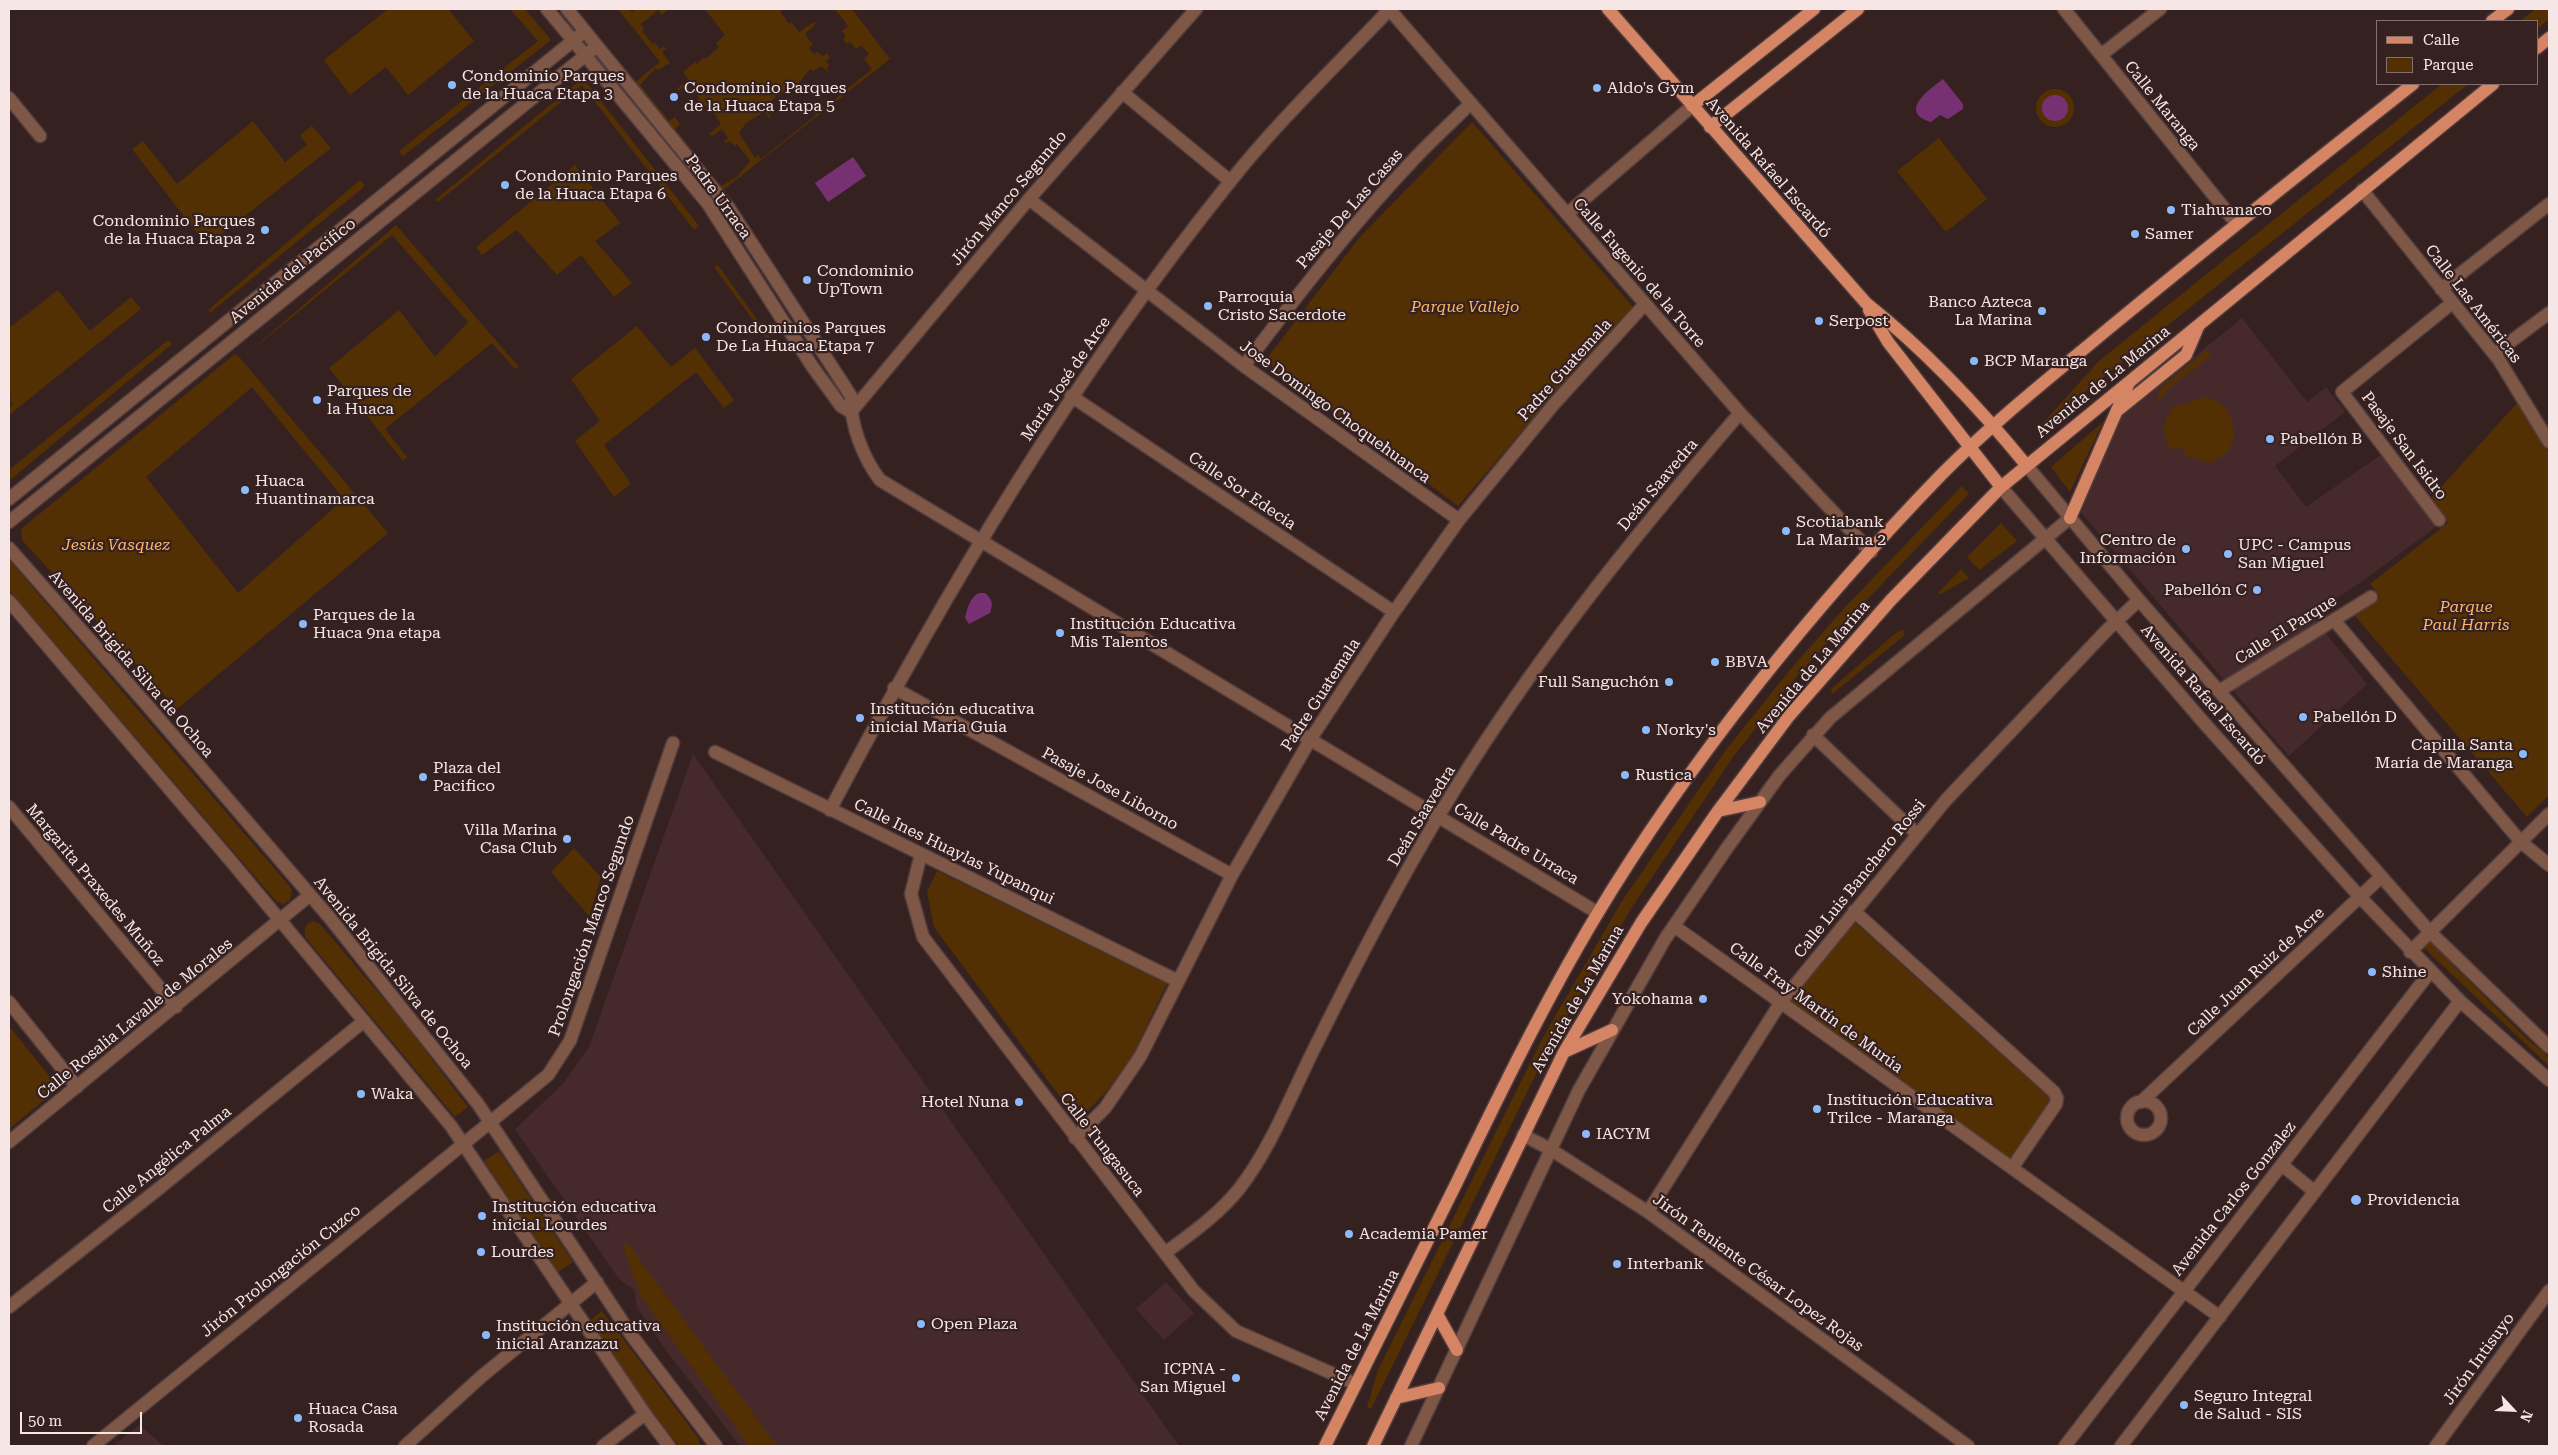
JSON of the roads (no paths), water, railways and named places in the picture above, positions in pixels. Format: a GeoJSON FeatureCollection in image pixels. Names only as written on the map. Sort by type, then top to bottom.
{"type":"FeatureCollection","features":[{"type":"Feature","properties":{"kind":"main road","name":"Avenida Rafael Escardó"},"geometry":{"type":"LineString","coordinates":[[1608,9],[1710,128],[1866,303],[1897,328],[1994,427],[2026,466]]}},
{"type":"Feature","properties":{"kind":"main road"},"geometry":{"type":"LineString","coordinates":[[1692,106],[1814,9]]}},
{"type":"Feature","properties":{"kind":"main road"},"geometry":{"type":"LineString","coordinates":[[1710,128],[1858,9]]}},
{"type":"Feature","properties":{"kind":"main road"},"geometry":{"type":"LineString","coordinates":[[2493,20],[2508,9]]}},
{"type":"Feature","properties":{"kind":"main road"},"geometry":{"type":"LineString","coordinates":[[2538,47],[2549,38]]}},
{"type":"Feature","properties":{"kind":"main road","name":"Avenida de La Marina"},"geometry":{"type":"LineString","coordinates":[[1324,1446],[1521,1051],[1598,913],[1669,806],[1736,713],[1796,639],[1871,552],[1945,471],[1994,427],[2236,223],[2412,85]]}},
{"type":"Feature","properties":{"kind":"main road","name":"Avenida de La Marina"},"geometry":{"type":"LineString","coordinates":[[1373,1446],[1564,1052],[1641,923],[1718,812],[1789,716],[1892,600],[2002,487],[2492,85]]}},
{"type":"Feature","properties":{"kind":"main road","name":"Avenida Rafael Escardó"},"geometry":{"type":"LineString","coordinates":[[1866,303],[1888,342],[2002,487]]}},
{"type":"Feature","properties":{"kind":"main road"},"geometry":{"type":"LineString","coordinates":[[2116,412],[2186,355],[2199,325]]}},
{"type":"Feature","properties":{"kind":"main road"},"geometry":{"type":"LineString","coordinates":[[2070,518],[2130,382]]}},
{"type":"Feature","properties":{"kind":"main road"},"geometry":{"type":"LineString","coordinates":[[1718,812],[1760,802]]}},
{"type":"Feature","properties":{"kind":"main road"},"geometry":{"type":"LineString","coordinates":[[1564,1052],[1612,1030]]}},
{"type":"Feature","properties":{"kind":"main road"},"geometry":{"type":"LineString","coordinates":[[1437,1314],[1457,1350]]}},
{"type":"Feature","properties":{"kind":"main road"},"geometry":{"type":"LineString","coordinates":[[1396,1398],[1439,1388]]}},
{"type":"Feature","properties":{"kind":"street","name":"Padre Urraca"},"geometry":{"type":"LineString","coordinates":[[547,9],[708,204],[809,361],[841,406],[851,412]]}},
{"type":"Feature","properties":{"kind":"street","name":"Padre Urraca"},"geometry":{"type":"LineString","coordinates":[[567,9],[729,208],[851,396],[851,412],[868,462],[880,480],[980,540]]}},
{"type":"Feature","properties":{"kind":"street","name":"Jirón Manco Segundo"},"geometry":{"type":"LineString","coordinates":[[851,412],[1029,199],[1196,9]]}},
{"type":"Feature","properties":{"kind":"street","name":"Calle Eugenio de la Torre"},"geometry":{"type":"LineString","coordinates":[[1390,9],[1740,413],[1871,552]]}},
{"type":"Feature","properties":{"kind":"street","name":"María José de Arce"},"geometry":{"type":"LineString","coordinates":[[830,810],[894,688],[980,540],[1071,396],[1146,292],[1230,181],[1311,91],[1390,9]]}},
{"type":"Feature","properties":{"kind":"street","name":"Calle Maranga"},"geometry":{"type":"LineString","coordinates":[[2064,9],[2236,223]]}},
{"type":"Feature","properties":{"kind":"street"},"geometry":{"type":"LineString","coordinates":[[2101,55],[2160,9]]}},
{"type":"Feature","properties":{"kind":"street","name":"Avenida del Pacifico"},"geometry":{"type":"LineString","coordinates":[[9,499],[585,31]]}},
{"type":"Feature","properties":{"kind":"street","name":"Avenida del Pacifico"},"geometry":{"type":"LineString","coordinates":[[9,522],[597,46]]}},
{"type":"Feature","properties":{"kind":"street"},"geometry":{"type":"LineString","coordinates":[[1122,92],[1230,181]]}},
{"type":"Feature","properties":{"kind":"street"},"geometry":{"type":"LineString","coordinates":[[9,98],[40,136]]}},
{"type":"Feature","properties":{"kind":"street","name":"Pasaje De Las Casas"},"geometry":{"type":"LineString","coordinates":[[1244,366],[1296,297],[1350,232],[1416,157],[1471,103]]}},
{"type":"Feature","properties":{"kind":"street"},"geometry":{"type":"LineString","coordinates":[[1567,214],[1692,106]]}},
{"type":"Feature","properties":{"kind":"street","name":"Calle Las Américas"},"geometry":{"type":"LineString","coordinates":[[2362,190],[2494,354],[2549,442]]}},
{"type":"Feature","properties":{"kind":"street","name":"Jose Domingo Choquehuanca"},"geometry":{"type":"LineString","coordinates":[[1029,199],[1146,292],[1244,366],[1458,520]]}},
{"type":"Feature","properties":{"kind":"street"},"geometry":{"type":"LineString","coordinates":[[2441,289],[2549,204]]}},
{"type":"Feature","properties":{"kind":"street","name":"Pasaje San Isidro"},"geometry":{"type":"LineString","coordinates":[[2439,520],[2342,392],[2452,303]]}},
{"type":"Feature","properties":{"kind":"street","name":"Padre Guatemala"},"geometry":{"type":"LineString","coordinates":[[1075,1138],[1105,1108],[1122,1086],[1140,1057],[1232,875],[1310,740],[1394,612],[1458,520],[1554,404],[1645,304]]}},
{"type":"Feature","properties":{"kind":"street"},"geometry":{"type":"LineString","coordinates":[[2494,354],[2549,313]]}},
{"type":"Feature","properties":{"kind":"street","name":"Calle Sor Edecia"},"geometry":{"type":"LineString","coordinates":[[1071,396],[1394,612]]}},
{"type":"Feature","properties":{"kind":"street","name":"Deán Saavedra"},"geometry":{"type":"LineString","coordinates":[[1165,1253],[1212,1219],[1239,1188],[1261,1155],[1348,980],[1438,816],[1525,680],[1630,544],[1740,413]]}},
{"type":"Feature","properties":{"kind":"street","name":"Avenida Rafael Escardó"},"geometry":{"type":"LineString","coordinates":[[2026,466],[2139,600],[2430,932],[2549,1047]]}},
{"type":"Feature","properties":{"kind":"street","name":"Avenida Rafael Escardó"},"geometry":{"type":"LineString","coordinates":[[2002,487],[2205,724],[2410,952],[2460,1001],[2549,1080]]}},
{"type":"Feature","properties":{"kind":"street"},"geometry":{"type":"LineString","coordinates":[[1411,1446],[1550,1149],[1612,1030],[1674,926],[1760,802],[1813,735],[1855,696],[2047,539],[2070,518]]}},
{"type":"Feature","properties":{"kind":"street","name":"Calle Padre Urraca"},"geometry":{"type":"LineString","coordinates":[[980,540],[1598,913]]}},
{"type":"Feature","properties":{"kind":"street","name":"Avenida Brigida Silva de Ochoa"},"geometry":{"type":"LineString","coordinates":[[9,548],[148,705],[310,896],[492,1122],[632,1336],[716,1446]]}},
{"type":"Feature","properties":{"kind":"street","name":"Calle El Parque"},"geometry":{"type":"LineString","coordinates":[[2219,691],[2371,597]]}},
{"type":"Feature","properties":{"kind":"street","name":"Calle Luis Banchero Rossi"},"geometry":{"type":"LineString","coordinates":[[1648,1212],[1781,1002],[1854,911],[1917,834],[1973,770],[2117,620],[2139,600]]}},
{"type":"Feature","properties":{"kind":"street"},"geometry":{"type":"LineString","coordinates":[[9,601],[281,921],[465,1144],[645,1414],[669,1446]]}},
{"type":"Feature","properties":{"kind":"street"},"geometry":{"type":"LineString","coordinates":[[2334,620],[2521,842],[2549,865]]}},
{"type":"Feature","properties":{"kind":"street","name":"Pasaje Jose Liborno"},"geometry":{"type":"LineString","coordinates":[[894,688],[1232,875]]}},
{"type":"Feature","properties":{"kind":"street"},"geometry":{"type":"LineString","coordinates":[[1813,735],[1917,834]]}},
{"type":"Feature","properties":{"kind":"street","name":"Prolongación Manco Segundo"},"geometry":{"type":"LineString","coordinates":[[492,1122],[548,1074],[570,1041],[673,743]]}},
{"type":"Feature","properties":{"kind":"street","name":"Calle Ines Huaylas Yupanqui"},"geometry":{"type":"LineString","coordinates":[[715,752],[1178,981]]}},
{"type":"Feature","properties":{"kind":"street","name":"Margarita Praxedes Muñoz"},"geometry":{"type":"LineString","coordinates":[[9,807],[176,1007]]}},
{"type":"Feature","properties":{"kind":"street"},"geometry":{"type":"LineString","coordinates":[[2410,952],[2549,814]]}},
{"type":"Feature","properties":{"kind":"street","name":"Calle Tungasuca"},"geometry":{"type":"LineString","coordinates":[[921,854],[912,894],[923,937],[1194,1291],[1236,1331],[1356,1384]]}},
{"type":"Feature","properties":{"kind":"street","name":"Calle Juan Ruiz de Acre"},"geometry":{"type":"LineString","coordinates":[[2141,1102],[2381,877]]}},
{"type":"Feature","properties":{"kind":"street","name":"Calle Rosalia Lavalle de Morales"},"geometry":{"type":"LineString","coordinates":[[9,1142],[310,896]]}},
{"type":"Feature","properties":{"kind":"street"},"geometry":{"type":"LineString","coordinates":[[1854,911],[2054,1092],[2058,1098],[2056,1104],[2012,1168]]}},
{"type":"Feature","properties":{"kind":"street","name":"Calle Fray Martín de Murúa"},"geometry":{"type":"LineString","coordinates":[[1674,926],[2220,1317]]}},
{"type":"Feature","properties":{"kind":"street","name":"Avenida Carlos Gonzalez"},"geometry":{"type":"LineString","coordinates":[[2064,1446],[2430,972]]}},
{"type":"Feature","properties":{"kind":"street"},"geometry":{"type":"LineString","coordinates":[[2122,1446],[2460,1001]]}},
{"type":"Feature","properties":{"kind":"street"},"geometry":{"type":"LineString","coordinates":[[9,1002],[77,1087]]}},
{"type":"Feature","properties":{"kind":"street","name":"Calle Angélica Palma"},"geometry":{"type":"LineString","coordinates":[[9,1307],[158,1190],[364,1021]]}},
{"type":"Feature","properties":{"kind":"street"},"geometry":{"type":"LineString","coordinates":[[2152,1091],[2155,1106],[2160,1114],[2158,1126],[2149,1134],[2139,1134],[2131,1129],[2127,1119],[2130,1108],[2141,1102],[2147,1102],[2155,1106]]}},
{"type":"Feature","properties":{"kind":"street","name":"Jirón Prolongación Cuzco"},"geometry":{"type":"LineString","coordinates":[[93,1446],[492,1122]]}},
{"type":"Feature","properties":{"kind":"street","name":"Jirón Teniente César Lopez Rojas"},"geometry":{"type":"LineString","coordinates":[[1523,1135],[1550,1149],[1648,1212],[1968,1446]]}},
{"type":"Feature","properties":{"kind":"street"},"geometry":{"type":"LineString","coordinates":[[2282,1165],[2315,1192]]}},
{"type":"Feature","properties":{"kind":"street"},"geometry":{"type":"LineString","coordinates":[[405,1446],[482,1376],[570,1302],[597,1282]]}},
{"type":"Feature","properties":{"kind":"street","name":"Jirón Intisuyo"},"geometry":{"type":"LineString","coordinates":[[2436,1446],[2549,1291]]}},
{"type":"Feature","properties":{"kind":"street"},"geometry":{"type":"LineString","coordinates":[[603,1446],[645,1414]]}},
{"type":"Feature","properties":{"kind":"place","name":"Condominio Parques de la Huaca Etapa 3"},"geometry":{"type":"Point","coordinates":[452,85]}},
{"type":"Feature","properties":{"kind":"place","name":"Aldo's Gym"},"geometry":{"type":"Point","coordinates":[1597,88]}},
{"type":"Feature","properties":{"kind":"place","name":"Condominio Parques de la Huaca Etapa 5"},"geometry":{"type":"Point","coordinates":[674,97]}},
{"type":"Feature","properties":{"kind":"place","name":"Condominio Parques de la Huaca Etapa 6"},"geometry":{"type":"Point","coordinates":[505,185]}},
{"type":"Feature","properties":{"kind":"place","name":"Tiahuanaco"},"geometry":{"type":"Point","coordinates":[2171,210]}},
{"type":"Feature","properties":{"kind":"place","name":"Condominio Parques de la Huaca Etapa 2"},"geometry":{"type":"Point","coordinates":[265,230]}},
{"type":"Feature","properties":{"kind":"place","name":"Samer"},"geometry":{"type":"Point","coordinates":[2135,234]}},
{"type":"Feature","properties":{"kind":"place","name":"Condominio UpTown"},"geometry":{"type":"Point","coordinates":[807,280]}},
{"type":"Feature","properties":{"kind":"place","name":"Parroquia Cristo Sacerdote"},"geometry":{"type":"Point","coordinates":[1208,306]}},
{"type":"Feature","properties":{"kind":"place","name":"Banco Azteca La Marina"},"geometry":{"type":"Point","coordinates":[2042,311]}},
{"type":"Feature","properties":{"kind":"place","name":"Serpost"},"geometry":{"type":"Point","coordinates":[1819,321]}},
{"type":"Feature","properties":{"kind":"place","name":"Condominios Parques De La Huaca Etapa 7"},"geometry":{"type":"Point","coordinates":[706,337]}},
{"type":"Feature","properties":{"kind":"place","name":"BCP Maranga"},"geometry":{"type":"Point","coordinates":[1974,361]}},
{"type":"Feature","properties":{"kind":"place","name":"Parques de la Huaca"},"geometry":{"type":"Point","coordinates":[317,400]}},
{"type":"Feature","properties":{"kind":"place","name":"Pabellón B"},"geometry":{"type":"Point","coordinates":[2270,439]}},
{"type":"Feature","properties":{"kind":"place","name":"Huaca Huantinamarca"},"geometry":{"type":"Point","coordinates":[245,490]}},
{"type":"Feature","properties":{"kind":"place","name":"Scotiabank La Marina 2"},"geometry":{"type":"Point","coordinates":[1786,531]}},
{"type":"Feature","properties":{"kind":"place","name":"Centro de Información"},"geometry":{"type":"Point","coordinates":[2186,549]}},
{"type":"Feature","properties":{"kind":"place","name":"UPC - Campus San Miguel"},"geometry":{"type":"Point","coordinates":[2228,554]}},
{"type":"Feature","properties":{"kind":"place","name":"Pabellón C"},"geometry":{"type":"Point","coordinates":[2257,590]}},
{"type":"Feature","properties":{"kind":"place","name":"Parques de la Huaca 9na etapa"},"geometry":{"type":"Point","coordinates":[303,624]}},
{"type":"Feature","properties":{"kind":"place","name":"Institución Educativa Mis Talentos"},"geometry":{"type":"Point","coordinates":[1060,633]}},
{"type":"Feature","properties":{"kind":"place","name":"BBVA"},"geometry":{"type":"Point","coordinates":[1715,662]}},
{"type":"Feature","properties":{"kind":"place","name":"Full Sanguchón"},"geometry":{"type":"Point","coordinates":[1669,682]}},
{"type":"Feature","properties":{"kind":"place","name":"Pabellón D"},"geometry":{"type":"Point","coordinates":[2303,717]}},
{"type":"Feature","properties":{"kind":"place","name":"Institución educativa inicial Maria Guia"},"geometry":{"type":"Point","coordinates":[860,718]}},
{"type":"Feature","properties":{"kind":"place","name":"Norky's"},"geometry":{"type":"Point","coordinates":[1646,730]}},
{"type":"Feature","properties":{"kind":"place","name":"Capilla Santa María de Maranga"},"geometry":{"type":"Point","coordinates":[2523,754]}},
{"type":"Feature","properties":{"kind":"place","name":"Rustica"},"geometry":{"type":"Point","coordinates":[1625,775]}},
{"type":"Feature","properties":{"kind":"place","name":"Plaza del Pacifico"},"geometry":{"type":"Point","coordinates":[423,777]}},
{"type":"Feature","properties":{"kind":"place","name":"Villa Marina Casa Club"},"geometry":{"type":"Point","coordinates":[567,839]}},
{"type":"Feature","properties":{"kind":"place","name":"Shine"},"geometry":{"type":"Point","coordinates":[2372,972]}},
{"type":"Feature","properties":{"kind":"place","name":"Yokohama"},"geometry":{"type":"Point","coordinates":[1703,999]}},
{"type":"Feature","properties":{"kind":"place","name":"Waka"},"geometry":{"type":"Point","coordinates":[361,1094]}},
{"type":"Feature","properties":{"kind":"place","name":"Hotel Nuna"},"geometry":{"type":"Point","coordinates":[1019,1102]}},
{"type":"Feature","properties":{"kind":"place","name":"Institución Educativa Trilce - Maranga"},"geometry":{"type":"Point","coordinates":[1817,1109]}},
{"type":"Feature","properties":{"kind":"place","name":"IACYM"},"geometry":{"type":"Point","coordinates":[1586,1134]}},
{"type":"Feature","properties":{"kind":"place","name":"Providencia"},"geometry":{"type":"Point","coordinates":[2356,1200]}},
{"type":"Feature","properties":{"kind":"place","name":"Institución educativa inicial Lourdes"},"geometry":{"type":"Point","coordinates":[482,1216]}},
{"type":"Feature","properties":{"kind":"place","name":"Academia Pamer"},"geometry":{"type":"Point","coordinates":[1349,1234]}},
{"type":"Feature","properties":{"kind":"place","name":"Lourdes"},"geometry":{"type":"Point","coordinates":[481,1252]}},
{"type":"Feature","properties":{"kind":"place","name":"Interbank"},"geometry":{"type":"Point","coordinates":[1617,1264]}},
{"type":"Feature","properties":{"kind":"place","name":"Open Plaza"},"geometry":{"type":"Point","coordinates":[921,1324]}},
{"type":"Feature","properties":{"kind":"place","name":"Institución educativa inicial Aranzazu"},"geometry":{"type":"Point","coordinates":[486,1335]}},
{"type":"Feature","properties":{"kind":"place","name":"ICPNA - San Miguel"},"geometry":{"type":"Point","coordinates":[1236,1378]}},
{"type":"Feature","properties":{"kind":"place","name":"Seguro Integral de Salud - SIS"},"geometry":{"type":"Point","coordinates":[2184,1405]}},
{"type":"Feature","properties":{"kind":"place","name":"Huaca Casa Rosada"},"geometry":{"type":"Point","coordinates":[298,1418]}},
{"type":"Feature","properties":{"kind":"park label","name":"Parque Vallejo"},"geometry":{"type":"Point","coordinates":[1465,307]}},
{"type":"Feature","properties":{"kind":"park label","name":"Jesús Vasquez"},"geometry":{"type":"Point","coordinates":[116,545]}},
{"type":"Feature","properties":{"kind":"park label","name":"Parque Paul Harris"},"geometry":{"type":"Point","coordinates":[2466,616]}}]}
